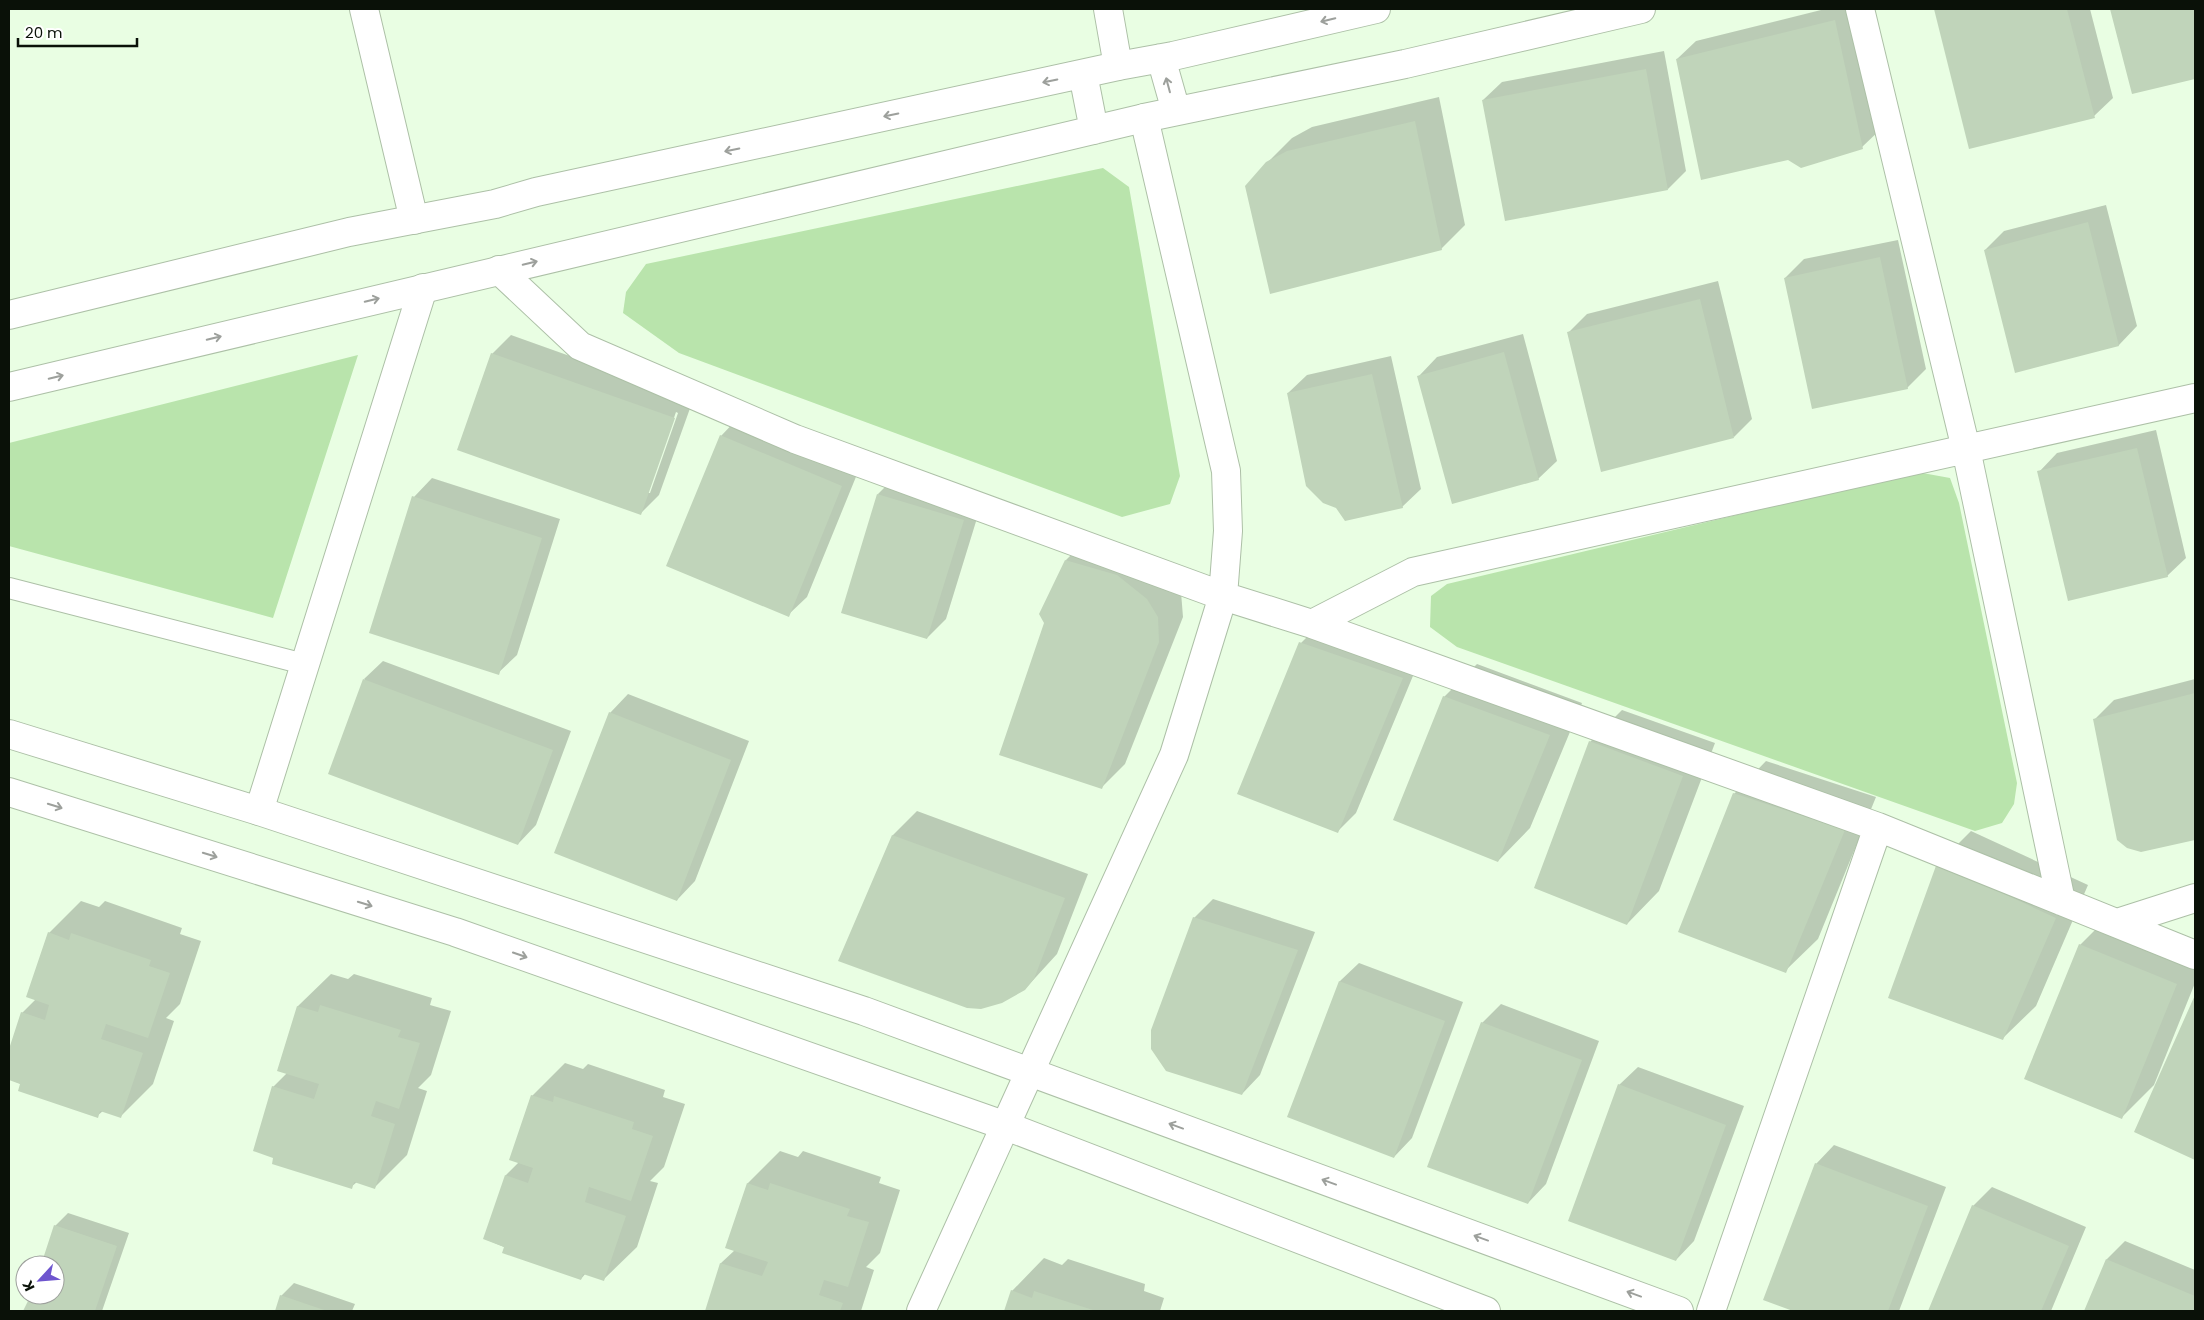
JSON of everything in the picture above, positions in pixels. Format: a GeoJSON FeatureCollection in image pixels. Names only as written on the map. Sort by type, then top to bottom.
{"type":"FeatureCollection","features":[{"type":"Feature","properties":{"kind":"street"},"geometry":{"type":"LineString","coordinates":[[364,9],[414,220]]}},
{"type":"Feature","properties":{"kind":"street"},"geometry":{"type":"LineString","coordinates":[[1108,9],[1118,66]]}},
{"type":"Feature","properties":{"kind":"street"},"geometry":{"type":"LineString","coordinates":[[9,315],[349,232],[414,220],[1161,58],[1376,9]]}},
{"type":"Feature","properties":{"kind":"street"},"geometry":{"type":"LineString","coordinates":[[9,388],[422,288],[1144,118],[1405,64],[1641,9]]}},
{"type":"Feature","properties":{"kind":"street"},"geometry":{"type":"LineString","coordinates":[[1860,9],[1966,449],[2062,901]]}},
{"type":"Feature","properties":{"kind":"street"},"geometry":{"type":"LineString","coordinates":[[1161,58],[1176,111]]}},
{"type":"Feature","properties":{"kind":"street"},"geometry":{"type":"LineString","coordinates":[[1083,74],[1094,130]]}},
{"type":"Feature","properties":{"kind":"street"},"geometry":{"type":"LineString","coordinates":[[921,1311],[1174,755],[1223,596],[1228,531],[1226,471],[1144,118]]}},
{"type":"Feature","properties":{"kind":"street"},"geometry":{"type":"LineString","coordinates":[[499,270],[580,346],[794,440],[1223,596],[1312,624],[1878,827],[2195,955]]}},
{"type":"Feature","properties":{"kind":"street"},"geometry":{"type":"LineString","coordinates":[[258,811],[422,288]]}},
{"type":"Feature","properties":{"kind":"street"},"geometry":{"type":"LineString","coordinates":[[1312,624],[1413,572],[2195,398]]}},
{"type":"Feature","properties":{"kind":"street"},"geometry":{"type":"LineString","coordinates":[[9,734],[258,811],[864,1012],[1679,1311]]}},
{"type":"Feature","properties":{"kind":"street"},"geometry":{"type":"LineString","coordinates":[[9,792],[455,932],[1006,1126],[1486,1311]]}},
{"type":"Feature","properties":{"kind":"street"},"geometry":{"type":"LineString","coordinates":[[1710,1311],[1878,827]]}},
{"type":"Feature","properties":{"kind":"street"},"geometry":{"type":"LineString","coordinates":[[2117,923],[2195,898]]}},
{"type":"Feature","properties":{"kind":"lane"},"geometry":{"type":"LineString","coordinates":[[9,588],[304,664]]}},
{"type":"Feature","properties":{"kind":"green space"},"geometry":{"type":"Polygon","coordinates":[[[1103,168],[1129,187],[1180,476],[1170,504],[1122,517],[679,353],[623,313],[626,292],[646,264],[1103,168]]]}},
{"type":"Feature","properties":{"kind":"green space"},"geometry":{"type":"Polygon","coordinates":[[[358,355],[273,618],[9,546],[9,443],[358,355]]]}},
{"type":"Feature","properties":{"kind":"green space"},"geometry":{"type":"Polygon","coordinates":[[[1917,472],[1950,478],[1959,503],[2017,783],[2014,804],[2002,823],[1975,831],[1457,647],[1430,627],[1431,596],[1447,584],[1917,472]]]}},
{"type":"Feature","properties":{"kind":"building"},"geometry":{"type":"Polygon","coordinates":[[[1934,9],[2067,9],[2095,118],[1969,149],[1934,9]]]}},
{"type":"Feature","properties":{"kind":"building"},"geometry":{"type":"Polygon","coordinates":[[[2110,9],[2195,9],[2195,79],[2132,94],[2110,9]]]}},
{"type":"Feature","properties":{"kind":"building"},"geometry":{"type":"Polygon","coordinates":[[[1835,20],[1863,149],[1801,168],[1788,160],[1701,180],[1676,59],[1835,20]]]}},
{"type":"Feature","properties":{"kind":"building"},"geometry":{"type":"Polygon","coordinates":[[[1646,69],[1668,190],[1505,221],[1482,100],[1646,69]]]}},
{"type":"Feature","properties":{"kind":"building"},"geometry":{"type":"Polygon","coordinates":[[[1415,121],[1442,250],[1270,294],[1245,186],[1266,162],[1287,151],[1415,121]]]}},
{"type":"Feature","properties":{"kind":"building"},"geometry":{"type":"Polygon","coordinates":[[[2088,222],[2119,346],[2015,373],[1984,250],[2088,222]]]}},
{"type":"Feature","properties":{"kind":"building"},"geometry":{"type":"Polygon","coordinates":[[[1880,257],[1908,389],[1812,409],[1784,278],[1880,257]]]}},
{"type":"Feature","properties":{"kind":"building"},"geometry":{"type":"Polygon","coordinates":[[[1700,299],[1734,438],[1601,472],[1567,332],[1700,299]]]}},
{"type":"Feature","properties":{"kind":"building"},"geometry":{"type":"Polygon","coordinates":[[[1504,352],[1539,480],[1452,504],[1417,376],[1504,352]]]}},
{"type":"Feature","properties":{"kind":"building"},"geometry":{"type":"Polygon","coordinates":[[[491,353],[675,418],[641,515],[457,450],[491,353]]]}},
{"type":"Feature","properties":{"kind":"building"},"geometry":{"type":"Polygon","coordinates":[[[1372,374],[1403,508],[1345,521],[1336,508],[1323,503],[1306,486],[1287,393],[1372,374]]]}},
{"type":"Feature","properties":{"kind":"building"},"geometry":{"type":"Polygon","coordinates":[[[720,435],[842,486],[789,617],[666,566],[720,435]]]}},
{"type":"Feature","properties":{"kind":"building"},"geometry":{"type":"Polygon","coordinates":[[[2137,448],[2168,577],[2068,601],[2037,471],[2137,448]]]}},
{"type":"Feature","properties":{"kind":"building"},"geometry":{"type":"Polygon","coordinates":[[[877,494],[964,520],[927,639],[841,613],[877,494]]]}},
{"type":"Feature","properties":{"kind":"building"},"geometry":{"type":"Polygon","coordinates":[[[412,496],[542,538],[499,675],[369,633],[412,496]]]}},
{"type":"Feature","properties":{"kind":"building"},"geometry":{"type":"Polygon","coordinates":[[[1065,560],[1117,575],[1147,599],[1158,617],[1159,642],[1102,789],[999,755],[1044,623],[1039,614],[1065,560]]]}},
{"type":"Feature","properties":{"kind":"building"},"geometry":{"type":"Polygon","coordinates":[[[1299,642],[1403,678],[1338,833],[1237,794],[1299,642]]]}},
{"type":"Feature","properties":{"kind":"building"},"geometry":{"type":"Polygon","coordinates":[[[363,679],[553,750],[518,845],[328,774],[363,679]]]}},
{"type":"Feature","properties":{"kind":"building"},"geometry":{"type":"Polygon","coordinates":[[[2195,693],[2195,840],[2141,852],[2127,848],[2117,840],[2093,719],[2195,693]]]}},
{"type":"Feature","properties":{"kind":"building"},"geometry":{"type":"Polygon","coordinates":[[[1443,696],[1550,735],[1498,862],[1393,820],[1443,696]]]}},
{"type":"Feature","properties":{"kind":"building"},"geometry":{"type":"Polygon","coordinates":[[[609,712],[731,760],[677,901],[554,853],[609,712]]]}},
{"type":"Feature","properties":{"kind":"building"},"geometry":{"type":"Polygon","coordinates":[[[1589,741],[1683,776],[1627,925],[1534,888],[1589,741]]]}},
{"type":"Feature","properties":{"kind":"building"},"geometry":{"type":"Polygon","coordinates":[[[1733,793],[1845,830],[1786,973],[1678,932],[1733,793]]]}},
{"type":"Feature","properties":{"kind":"building"},"geometry":{"type":"Polygon","coordinates":[[[892,835],[1065,898],[1034,979],[1025,990],[1002,1003],[981,1009],[967,1008],[838,961],[892,835]]]}},
{"type":"Feature","properties":{"kind":"building"},"geometry":{"type":"Polygon","coordinates":[[[1937,863],[2056,918],[2003,1040],[1888,998],[1937,863]]]}},
{"type":"Feature","properties":{"kind":"building"},"geometry":{"type":"Polygon","coordinates":[[[1193,917],[1298,950],[1242,1095],[1166,1071],[1151,1049],[1151,1030],[1193,917]]]}},
{"type":"Feature","properties":{"kind":"building"},"geometry":{"type":"Polygon","coordinates":[[[48,932],[69,940],[71,933],[151,960],[149,966],[170,973],[148,1038],[106,1024],[101,1039],[143,1053],[121,1118],[100,1111],[98,1118],[18,1091],[20,1084],[9,1080],[9,1049],[21,1012],[45,1020],[49,1005],[26,997],[48,932]]]}},
{"type":"Feature","properties":{"kind":"building"},"geometry":{"type":"Polygon","coordinates":[[[2079,944],[2177,984],[2122,1119],[2024,1079],[2079,944]]]}},
{"type":"Feature","properties":{"kind":"building"},"geometry":{"type":"Polygon","coordinates":[[[1339,981],[1445,1021],[1394,1158],[1287,1117],[1339,981]]]}},
{"type":"Feature","properties":{"kind":"building"},"geometry":{"type":"Polygon","coordinates":[[[2195,995],[2195,1160],[2134,1132],[2195,995]]]}},
{"type":"Feature","properties":{"kind":"building"},"geometry":{"type":"Polygon","coordinates":[[[320,1005],[401,1030],[398,1037],[420,1043],[399,1109],[376,1101],[371,1116],[395,1124],[375,1189],[354,1182],[352,1189],[272,1164],[273,1158],[253,1151],[272,1086],[314,1099],[319,1084],[277,1071],[297,1006],[318,1012],[320,1005]]]}},
{"type":"Feature","properties":{"kind":"building"},"geometry":{"type":"Polygon","coordinates":[[[1481,1022],[1582,1060],[1528,1204],[1427,1167],[1481,1022]]]}},
{"type":"Feature","properties":{"kind":"building"},"geometry":{"type":"Polygon","coordinates":[[[1618,1084],[1726,1125],[1676,1261],[1568,1221],[1618,1084]]]}},
{"type":"Feature","properties":{"kind":"building"},"geometry":{"type":"Polygon","coordinates":[[[531,1095],[553,1102],[554,1096],[634,1122],[632,1129],[653,1136],[631,1201],[589,1187],[585,1202],[626,1216],[604,1281],[583,1274],[581,1280],[502,1253],[504,1247],[483,1239],[505,1175],[528,1183],[533,1168],[509,1160],[531,1095]]]}},
{"type":"Feature","properties":{"kind":"building"},"geometry":{"type":"Polygon","coordinates":[[[1815,1163],[1928,1206],[1888,1311],[1793,1311],[1763,1300],[1815,1163]]]}},
{"type":"Feature","properties":{"kind":"building"},"geometry":{"type":"Polygon","coordinates":[[[747,1183],[768,1190],[770,1183],[850,1209],[847,1216],[869,1222],[848,1287],[824,1280],[819,1295],[843,1303],[840,1311],[705,1311],[720,1263],[762,1276],[768,1262],[725,1248],[747,1183]]]}},
{"type":"Feature","properties":{"kind":"building"},"geometry":{"type":"Polygon","coordinates":[[[1972,1205],[2069,1246],[2041,1311],[1928,1311],[1972,1205]]]}},
{"type":"Feature","properties":{"kind":"building"},"geometry":{"type":"Polygon","coordinates":[[[54,1225],[117,1246],[95,1311],[23,1311],[26,1305],[65,1305],[65,1255],[44,1255],[54,1225]]]}},
{"type":"Feature","properties":{"kind":"building"},"geometry":{"type":"Polygon","coordinates":[[[2106,1259],[2195,1296],[2195,1311],[2084,1311],[2106,1259]]]}},
{"type":"Feature","properties":{"kind":"building"},"geometry":{"type":"Polygon","coordinates":[[[1011,1290],[1032,1298],[1034,1291],[1096,1311],[1004,1311],[1011,1290]]]}},
{"type":"Feature","properties":{"kind":"building"},"geometry":{"type":"Polygon","coordinates":[[[280,1295],[327,1311],[275,1311],[280,1295]]]}}]}
